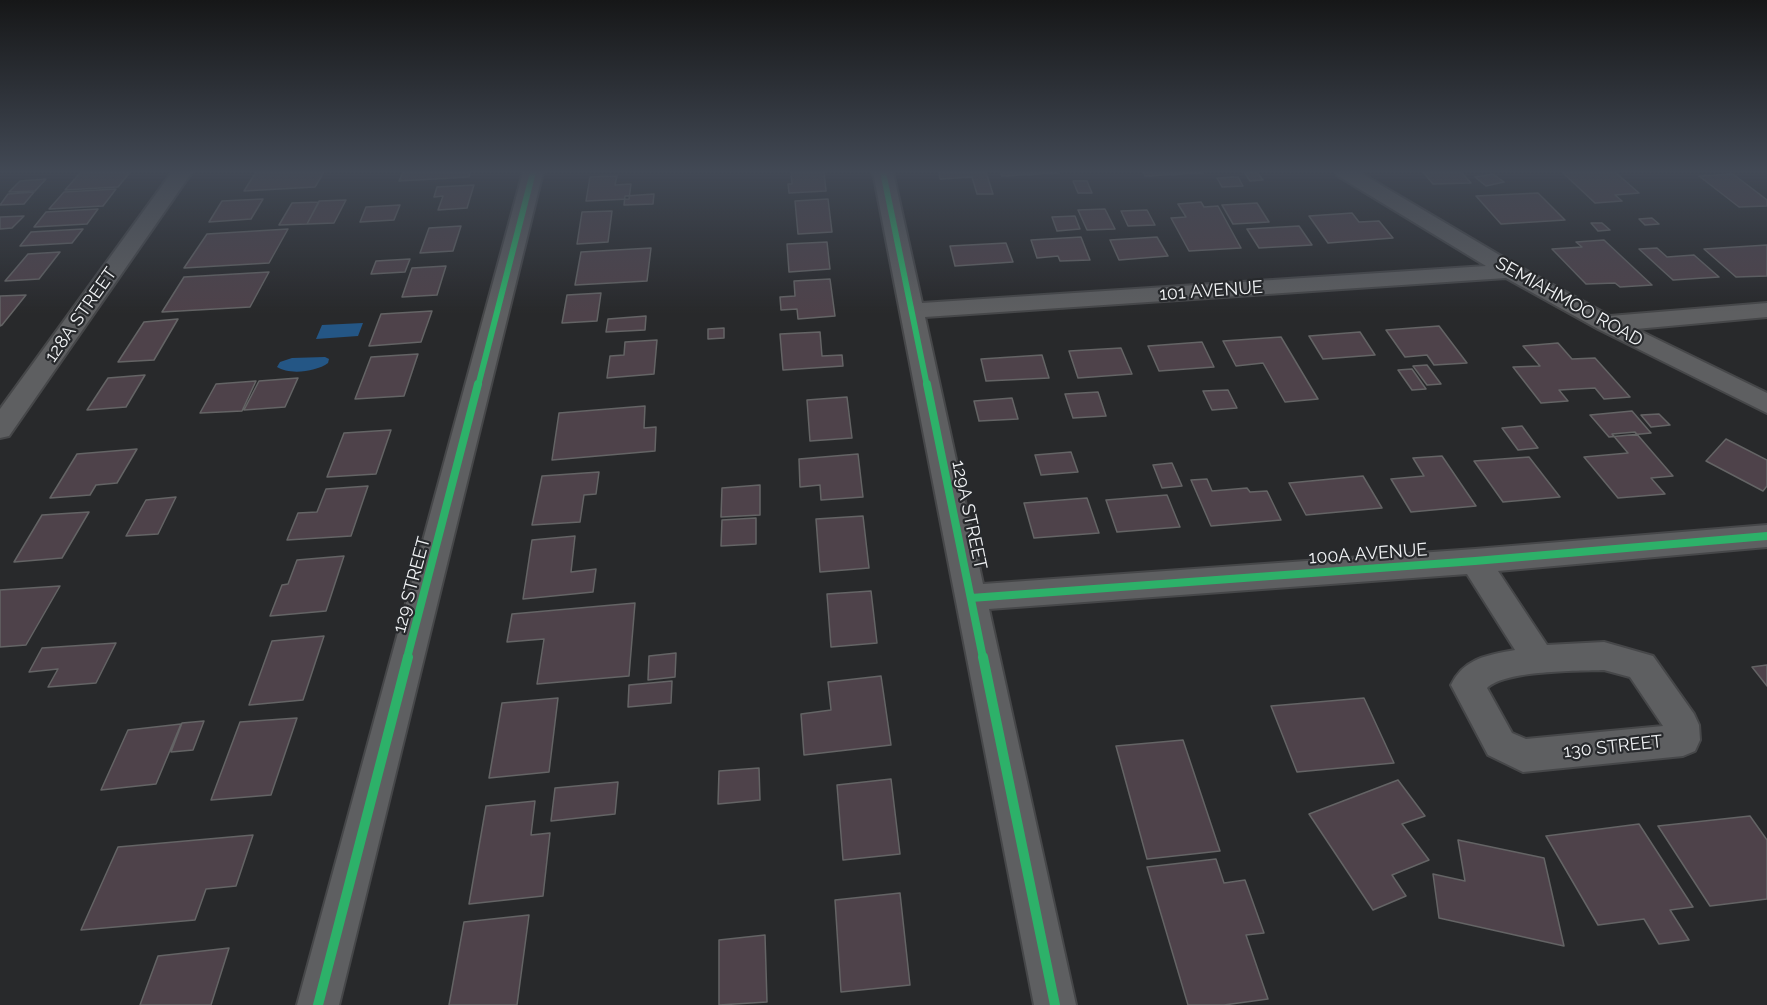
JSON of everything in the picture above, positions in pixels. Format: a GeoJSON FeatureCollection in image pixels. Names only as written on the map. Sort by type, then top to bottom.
{"type":"FeatureCollection","features":[{"type":"Feature","properties":{"kind":"street","name":"128A STREET"},"geometry":{"type":"LineString","coordinates":[[0,429],[149,219]]}},
{"type":"Feature","properties":{"kind":"street","name":"129 STREET"},"geometry":{"type":"LineString","coordinates":[[318,1005],[522,219]]}},
{"type":"Feature","properties":{"kind":"street","name":"129A STREET"},"geometry":{"type":"LineString","coordinates":[[893,219],[1055,1005]]}},
{"type":"Feature","properties":{"kind":"street","name":"SEMIAHMOO ROAD"},"geometry":{"type":"LineString","coordinates":[[1423,219],[1510,271],[1606,324],[1767,405]]}},
{"type":"Feature","properties":{"kind":"street","name":"101 AVENUE"},"geometry":{"type":"LineString","coordinates":[[912,311],[1510,271]]}},
{"type":"Feature","properties":{"kind":"street"},"geometry":{"type":"LineString","coordinates":[[1606,324],[1767,310]]}},
{"type":"Feature","properties":{"kind":"street","name":"100A AVENUE"},"geometry":{"type":"LineString","coordinates":[[971,598],[1476,561],[1767,536]]}},
{"type":"Feature","properties":{"kind":"street"},"geometry":{"type":"LineString","coordinates":[[1476,561],[1539,659]]}},
{"type":"Feature","properties":{"kind":"street","name":"130 STREET"},"geometry":{"type":"LineString","coordinates":[[1605,656],[1641,666],[1682,725],[1683,740],[1523,756],[1500,744],[1468,685],[1484,670],[1539,659],[1605,656]]}},
{"type":"Feature","properties":{"kind":"water"},"geometry":{"type":"Polygon","coordinates":[[[363,323],[358,336],[316,339],[322,325],[363,323]]]}},
{"type":"Feature","properties":{"kind":"water"},"geometry":{"type":"Polygon","coordinates":[[[325,357],[329,359],[328,363],[310,370],[295,372],[277,367],[280,362],[292,358],[325,357]]]}},
{"type":"Feature","properties":{"kind":"building"},"geometry":{"type":"Polygon","coordinates":[[[0,219],[21,219],[12,228],[0,229],[0,219]]]}},
{"type":"Feature","properties":{"kind":"building"},"geometry":{"type":"Polygon","coordinates":[[[40,219],[91,219],[87,224],[34,227],[40,219]]]}},
{"type":"Feature","properties":{"kind":"building"},"geometry":{"type":"Polygon","coordinates":[[[211,219],[251,219],[251,219],[209,222],[211,219]]]}},
{"type":"Feature","properties":{"kind":"building"},"geometry":{"type":"Polygon","coordinates":[[[283,219],[310,219],[307,224],[279,225],[283,219]]]}},
{"type":"Feature","properties":{"kind":"building"},"geometry":{"type":"Polygon","coordinates":[[[310,219],[336,219],[334,223],[307,224],[310,219]]]}},
{"type":"Feature","properties":{"kind":"building"},"geometry":{"type":"Polygon","coordinates":[[[361,219],[394,219],[394,220],[360,222],[361,219]]]}},
{"type":"Feature","properties":{"kind":"building"},"geometry":{"type":"Polygon","coordinates":[[[581,219],[611,219],[608,242],[577,244],[581,219]]]}},
{"type":"Feature","properties":{"kind":"building"},"geometry":{"type":"Polygon","coordinates":[[[797,219],[830,219],[832,232],[798,234],[797,219]]]}},
{"type":"Feature","properties":{"kind":"building"},"geometry":{"type":"Polygon","coordinates":[[[1053,219],[1076,219],[1080,229],[1057,231],[1053,219]]]}},
{"type":"Feature","properties":{"kind":"building"},"geometry":{"type":"Polygon","coordinates":[[[1082,219],[1110,219],[1115,229],[1087,230],[1082,219]]]}},
{"type":"Feature","properties":{"kind":"building"},"geometry":{"type":"Polygon","coordinates":[[[1125,219],[1152,219],[1155,225],[1128,226],[1125,219]]]}},
{"type":"Feature","properties":{"kind":"building"},"geometry":{"type":"Polygon","coordinates":[[[1171,219],[1225,219],[1241,248],[1189,251],[1171,219]]]}},
{"type":"Feature","properties":{"kind":"building"},"geometry":{"type":"Polygon","coordinates":[[[1230,219],[1267,219],[1269,222],[1233,224],[1230,219]]]}},
{"type":"Feature","properties":{"kind":"building"},"geometry":{"type":"Polygon","coordinates":[[[1311,219],[1379,221],[1393,238],[1328,243],[1311,219]]]}},
{"type":"Feature","properties":{"kind":"building"},"geometry":{"type":"Polygon","coordinates":[[[1496,219],[1565,220],[1501,224],[1496,219]]]}},
{"type":"Feature","properties":{"kind":"building"},"geometry":{"type":"Polygon","coordinates":[[[1639,219],[1653,219],[1659,224],[1645,225],[1639,219]]]}},
{"type":"Feature","properties":{"kind":"building"},"geometry":{"type":"Polygon","coordinates":[[[1591,223],[1602,223],[1610,230],[1598,231],[1591,223]]]}},
{"type":"Feature","properties":{"kind":"building"},"geometry":{"type":"Polygon","coordinates":[[[461,226],[453,251],[420,253],[429,228],[461,226]]]}},
{"type":"Feature","properties":{"kind":"building"},"geometry":{"type":"Polygon","coordinates":[[[1299,226],[1312,245],[1259,248],[1247,229],[1299,226]]]}},
{"type":"Feature","properties":{"kind":"building"},"geometry":{"type":"Polygon","coordinates":[[[83,229],[72,243],[20,246],[31,232],[83,229]]]}},
{"type":"Feature","properties":{"kind":"building"},"geometry":{"type":"Polygon","coordinates":[[[288,229],[269,263],[184,268],[207,234],[288,229]]]}},
{"type":"Feature","properties":{"kind":"building"},"geometry":{"type":"Polygon","coordinates":[[[1081,237],[1090,260],[1060,261],[1058,256],[1037,258],[1031,240],[1081,237]]]}},
{"type":"Feature","properties":{"kind":"building"},"geometry":{"type":"Polygon","coordinates":[[[1157,237],[1168,256],[1119,260],[1110,240],[1157,237]]]}},
{"type":"Feature","properties":{"kind":"building"},"geometry":{"type":"Polygon","coordinates":[[[1604,240],[1652,285],[1620,287],[1615,283],[1586,284],[1552,249],[1582,247],[1576,242],[1604,240]]]}},
{"type":"Feature","properties":{"kind":"building"},"geometry":{"type":"Polygon","coordinates":[[[827,242],[830,269],[789,272],[787,244],[827,242]]]}},
{"type":"Feature","properties":{"kind":"building"},"geometry":{"type":"Polygon","coordinates":[[[1006,243],[1013,262],[955,266],[950,246],[1006,243]]]}},
{"type":"Feature","properties":{"kind":"building"},"geometry":{"type":"Polygon","coordinates":[[[1767,245],[1767,276],[1736,277],[1704,249],[1767,245]]]}},
{"type":"Feature","properties":{"kind":"building"},"geometry":{"type":"Polygon","coordinates":[[[651,248],[647,281],[575,285],[581,252],[651,248]]]}},
{"type":"Feature","properties":{"kind":"building"},"geometry":{"type":"Polygon","coordinates":[[[1657,248],[1667,257],[1694,255],[1719,277],[1673,280],[1639,249],[1657,248]]]}},
{"type":"Feature","properties":{"kind":"building"},"geometry":{"type":"Polygon","coordinates":[[[60,252],[39,279],[5,281],[28,254],[60,252]]]}},
{"type":"Feature","properties":{"kind":"building"},"geometry":{"type":"Polygon","coordinates":[[[410,259],[405,272],[371,274],[376,261],[410,259]]]}},
{"type":"Feature","properties":{"kind":"building"},"geometry":{"type":"Polygon","coordinates":[[[446,266],[437,295],[402,297],[412,268],[446,266]]]}},
{"type":"Feature","properties":{"kind":"building"},"geometry":{"type":"Polygon","coordinates":[[[269,272],[250,307],[162,312],[184,277],[269,272]]]}},
{"type":"Feature","properties":{"kind":"building"},"geometry":{"type":"Polygon","coordinates":[[[830,279],[835,316],[798,319],[797,309],[781,310],[780,297],[795,296],[794,281],[830,279]]]}},
{"type":"Feature","properties":{"kind":"building"},"geometry":{"type":"Polygon","coordinates":[[[601,293],[597,321],[562,323],[567,295],[601,293]]]}},
{"type":"Feature","properties":{"kind":"building"},"geometry":{"type":"Polygon","coordinates":[[[26,295],[2,325],[0,326],[0,296],[26,295]]]}},
{"type":"Feature","properties":{"kind":"building"},"geometry":{"type":"Polygon","coordinates":[[[432,311],[421,342],[369,346],[381,314],[432,311]]]}},
{"type":"Feature","properties":{"kind":"building"},"geometry":{"type":"Polygon","coordinates":[[[646,316],[645,330],[606,332],[608,319],[646,316]]]}},
{"type":"Feature","properties":{"kind":"building"},"geometry":{"type":"Polygon","coordinates":[[[178,319],[154,360],[118,362],[144,322],[178,319]]]}},
{"type":"Feature","properties":{"kind":"building"},"geometry":{"type":"Polygon","coordinates":[[[1439,326],[1467,363],[1434,365],[1427,355],[1405,357],[1386,330],[1439,326]]]}},
{"type":"Feature","properties":{"kind":"building"},"geometry":{"type":"Polygon","coordinates":[[[724,328],[724,338],[708,339],[708,329],[724,328]]]}},
{"type":"Feature","properties":{"kind":"building"},"geometry":{"type":"Polygon","coordinates":[[[820,332],[822,356],[842,355],[843,366],[783,370],[780,334],[820,332]]]}},
{"type":"Feature","properties":{"kind":"building"},"geometry":{"type":"Polygon","coordinates":[[[1360,332],[1375,355],[1323,359],[1309,336],[1360,332]]]}},
{"type":"Feature","properties":{"kind":"building"},"geometry":{"type":"Polygon","coordinates":[[[1281,337],[1318,399],[1285,402],[1263,363],[1236,366],[1223,341],[1281,337]]]}},
{"type":"Feature","properties":{"kind":"building"},"geometry":{"type":"Polygon","coordinates":[[[657,340],[654,374],[607,378],[610,356],[624,355],[625,342],[657,340]]]}},
{"type":"Feature","properties":{"kind":"building"},"geometry":{"type":"Polygon","coordinates":[[[1202,342],[1214,367],[1159,371],[1148,346],[1202,342]]]}},
{"type":"Feature","properties":{"kind":"building"},"geometry":{"type":"Polygon","coordinates":[[[1558,343],[1572,359],[1595,358],[1630,397],[1604,399],[1595,388],[1559,390],[1568,401],[1541,403],[1513,367],[1540,366],[1523,346],[1558,343]]]}},
{"type":"Feature","properties":{"kind":"building"},"geometry":{"type":"Polygon","coordinates":[[[1121,348],[1132,374],[1078,378],[1069,351],[1121,348]]]}},
{"type":"Feature","properties":{"kind":"building"},"geometry":{"type":"Polygon","coordinates":[[[418,354],[404,396],[355,399],[371,357],[418,354]]]}},
{"type":"Feature","properties":{"kind":"building"},"geometry":{"type":"Polygon","coordinates":[[[1042,355],[1049,378],[986,381],[981,359],[1042,355]]]}},
{"type":"Feature","properties":{"kind":"building"},"geometry":{"type":"Polygon","coordinates":[[[1427,365],[1441,384],[1427,385],[1413,366],[1427,365]]]}},
{"type":"Feature","properties":{"kind":"building"},"geometry":{"type":"Polygon","coordinates":[[[1412,369],[1426,389],[1412,390],[1398,370],[1412,369]]]}},
{"type":"Feature","properties":{"kind":"building"},"geometry":{"type":"Polygon","coordinates":[[[145,375],[126,407],[87,410],[108,378],[145,375]]]}},
{"type":"Feature","properties":{"kind":"building"},"geometry":{"type":"Polygon","coordinates":[[[298,378],[285,407],[244,410],[259,381],[298,378]]]}},
{"type":"Feature","properties":{"kind":"building"},"geometry":{"type":"Polygon","coordinates":[[[256,381],[242,411],[200,413],[216,384],[256,381]]]}},
{"type":"Feature","properties":{"kind":"building"},"geometry":{"type":"Polygon","coordinates":[[[1228,390],[1237,408],[1212,410],[1203,391],[1228,390]]]}},
{"type":"Feature","properties":{"kind":"building"},"geometry":{"type":"Polygon","coordinates":[[[1098,392],[1106,416],[1073,418],[1065,394],[1098,392]]]}},
{"type":"Feature","properties":{"kind":"building"},"geometry":{"type":"Polygon","coordinates":[[[847,397],[852,438],[810,441],[807,400],[847,397]]]}},
{"type":"Feature","properties":{"kind":"building"},"geometry":{"type":"Polygon","coordinates":[[[1012,398],[1018,419],[979,421],[974,401],[1012,398]]]}},
{"type":"Feature","properties":{"kind":"building"},"geometry":{"type":"Polygon","coordinates":[[[645,406],[644,428],[656,427],[655,451],[552,460],[559,413],[645,406]]]}},
{"type":"Feature","properties":{"kind":"building"},"geometry":{"type":"Polygon","coordinates":[[[1632,411],[1651,433],[1609,437],[1590,415],[1632,411]]]}},
{"type":"Feature","properties":{"kind":"building"},"geometry":{"type":"Polygon","coordinates":[[[1659,414],[1670,425],[1651,427],[1641,415],[1659,414]]]}},
{"type":"Feature","properties":{"kind":"building"},"geometry":{"type":"Polygon","coordinates":[[[1522,426],[1538,448],[1518,450],[1502,428],[1522,426]]]}},
{"type":"Feature","properties":{"kind":"building"},"geometry":{"type":"Polygon","coordinates":[[[391,430],[376,474],[327,477],[344,433],[391,430]]]}},
{"type":"Feature","properties":{"kind":"building"},"geometry":{"type":"Polygon","coordinates":[[[1635,432],[1673,476],[1651,478],[1665,494],[1618,498],[1584,457],[1628,453],[1612,434],[1635,432]]]}},
{"type":"Feature","properties":{"kind":"building"},"geometry":{"type":"Polygon","coordinates":[[[1726,439],[1767,460],[1767,486],[1763,491],[1706,461],[1726,439]]]}},
{"type":"Feature","properties":{"kind":"building"},"geometry":{"type":"Polygon","coordinates":[[[137,449],[117,483],[96,485],[90,495],[50,498],[77,454],[137,449]]]}},
{"type":"Feature","properties":{"kind":"building"},"geometry":{"type":"Polygon","coordinates":[[[1071,452],[1078,472],[1041,475],[1035,455],[1071,452]]]}},
{"type":"Feature","properties":{"kind":"building"},"geometry":{"type":"Polygon","coordinates":[[[858,454],[863,497],[821,500],[820,485],[800,487],[799,459],[858,454]]]}},
{"type":"Feature","properties":{"kind":"building"},"geometry":{"type":"Polygon","coordinates":[[[1442,456],[1476,506],[1411,512],[1391,479],[1424,476],[1413,458],[1442,456]]]}},
{"type":"Feature","properties":{"kind":"building"},"geometry":{"type":"Polygon","coordinates":[[[1529,457],[1560,497],[1503,502],[1474,461],[1529,457]]]}},
{"type":"Feature","properties":{"kind":"building"},"geometry":{"type":"Polygon","coordinates":[[[1172,463],[1182,486],[1162,488],[1153,465],[1172,463]]]}},
{"type":"Feature","properties":{"kind":"building"},"geometry":{"type":"Polygon","coordinates":[[[599,472],[596,494],[584,495],[580,522],[532,525],[542,476],[599,472]]]}},
{"type":"Feature","properties":{"kind":"building"},"geometry":{"type":"Polygon","coordinates":[[[1363,476],[1382,508],[1306,515],[1289,483],[1363,476]]]}},
{"type":"Feature","properties":{"kind":"building"},"geometry":{"type":"Polygon","coordinates":[[[1207,479],[1212,491],[1247,488],[1250,492],[1267,491],[1281,520],[1211,526],[1191,480],[1207,479]]]}},
{"type":"Feature","properties":{"kind":"building"},"geometry":{"type":"Polygon","coordinates":[[[760,485],[760,515],[721,517],[722,488],[760,485]]]}},
{"type":"Feature","properties":{"kind":"building"},"geometry":{"type":"Polygon","coordinates":[[[368,486],[351,536],[287,540],[298,513],[317,512],[326,489],[368,486]]]}},
{"type":"Feature","properties":{"kind":"building"},"geometry":{"type":"Polygon","coordinates":[[[1167,495],[1180,527],[1117,532],[1106,500],[1167,495]]]}},
{"type":"Feature","properties":{"kind":"building"},"geometry":{"type":"Polygon","coordinates":[[[176,497],[158,534],[126,536],[146,500],[176,497]]]}},
{"type":"Feature","properties":{"kind":"building"},"geometry":{"type":"Polygon","coordinates":[[[1087,498],[1099,533],[1034,538],[1024,503],[1087,498]]]}},
{"type":"Feature","properties":{"kind":"building"},"geometry":{"type":"Polygon","coordinates":[[[89,512],[62,558],[14,562],[42,515],[89,512]]]}},
{"type":"Feature","properties":{"kind":"building"},"geometry":{"type":"Polygon","coordinates":[[[863,516],[869,568],[820,572],[816,519],[863,516]]]}},
{"type":"Feature","properties":{"kind":"building"},"geometry":{"type":"Polygon","coordinates":[[[756,518],[756,544],[721,546],[722,520],[756,518]]]}},
{"type":"Feature","properties":{"kind":"building"},"geometry":{"type":"Polygon","coordinates":[[[575,536],[571,572],[596,569],[593,592],[523,599],[532,540],[575,536]]]}},
{"type":"Feature","properties":{"kind":"building"},"geometry":{"type":"Polygon","coordinates":[[[344,556],[326,611],[270,616],[282,585],[288,584],[297,560],[344,556]]]}},
{"type":"Feature","properties":{"kind":"building"},"geometry":{"type":"Polygon","coordinates":[[[60,586],[26,645],[0,647],[0,590],[60,586]]]}},
{"type":"Feature","properties":{"kind":"building"},"geometry":{"type":"Polygon","coordinates":[[[871,591],[877,643],[831,647],[827,594],[871,591]]]}},
{"type":"Feature","properties":{"kind":"building"},"geometry":{"type":"Polygon","coordinates":[[[635,603],[629,676],[537,684],[544,639],[507,642],[512,614],[635,603]]]}},
{"type":"Feature","properties":{"kind":"building"},"geometry":{"type":"Polygon","coordinates":[[[324,636],[303,700],[249,705],[272,641],[324,636]]]}},
{"type":"Feature","properties":{"kind":"building"},"geometry":{"type":"Polygon","coordinates":[[[116,643],[96,683],[48,687],[58,669],[29,672],[42,648],[116,643]]]}},
{"type":"Feature","properties":{"kind":"building"},"geometry":{"type":"Polygon","coordinates":[[[676,653],[675,677],[648,680],[649,656],[676,653]]]}},
{"type":"Feature","properties":{"kind":"building"},"geometry":{"type":"Polygon","coordinates":[[[1767,665],[1767,686],[1752,667],[1767,665]]]}},
{"type":"Feature","properties":{"kind":"building"},"geometry":{"type":"Polygon","coordinates":[[[881,676],[891,745],[804,755],[801,714],[831,710],[828,682],[881,676]]]}},
{"type":"Feature","properties":{"kind":"building"},"geometry":{"type":"Polygon","coordinates":[[[672,681],[671,703],[628,707],[629,685],[672,681]]]}},
{"type":"Feature","properties":{"kind":"building"},"geometry":{"type":"Polygon","coordinates":[[[558,698],[549,772],[489,778],[502,703],[558,698]]]}},
{"type":"Feature","properties":{"kind":"building"},"geometry":{"type":"Polygon","coordinates":[[[1364,698],[1394,763],[1297,772],[1271,706],[1364,698]]]}},
{"type":"Feature","properties":{"kind":"building"},"geometry":{"type":"Polygon","coordinates":[[[297,718],[271,795],[211,800],[240,722],[297,718]]]}},
{"type":"Feature","properties":{"kind":"building"},"geometry":{"type":"Polygon","coordinates":[[[204,721],[193,750],[171,752],[182,723],[204,721]]]}},
{"type":"Feature","properties":{"kind":"building"},"geometry":{"type":"Polygon","coordinates":[[[181,724],[156,784],[101,790],[128,730],[181,724]]]}},
{"type":"Feature","properties":{"kind":"building"},"geometry":{"type":"Polygon","coordinates":[[[1183,740],[1220,851],[1147,859],[1116,746],[1183,740]]]}},
{"type":"Feature","properties":{"kind":"building"},"geometry":{"type":"Polygon","coordinates":[[[759,768],[760,800],[718,804],[719,771],[759,768]]]}},
{"type":"Feature","properties":{"kind":"building"},"geometry":{"type":"Polygon","coordinates":[[[891,779],[900,854],[843,860],[837,785],[891,779]]]}},
{"type":"Feature","properties":{"kind":"building"},"geometry":{"type":"Polygon","coordinates":[[[1398,780],[1425,816],[1402,824],[1429,860],[1392,875],[1406,896],[1373,910],[1309,814],[1398,780]]]}},
{"type":"Feature","properties":{"kind":"building"},"geometry":{"type":"Polygon","coordinates":[[[618,782],[615,814],[551,821],[555,788],[618,782]]]}},
{"type":"Feature","properties":{"kind":"building"},"geometry":{"type":"Polygon","coordinates":[[[535,801],[531,835],[550,833],[543,896],[469,904],[486,806],[535,801]]]}},
{"type":"Feature","properties":{"kind":"building"},"geometry":{"type":"Polygon","coordinates":[[[1750,816],[1767,840],[1767,899],[1710,906],[1658,826],[1750,816]]]}},
{"type":"Feature","properties":{"kind":"building"},"geometry":{"type":"Polygon","coordinates":[[[1639,824],[1693,907],[1670,910],[1689,940],[1659,944],[1644,919],[1598,925],[1546,836],[1639,824]]]}},
{"type":"Feature","properties":{"kind":"building"},"geometry":{"type":"Polygon","coordinates":[[[253,835],[236,886],[206,889],[195,920],[81,930],[118,847],[253,835]]]}},
{"type":"Feature","properties":{"kind":"building"},"geometry":{"type":"Polygon","coordinates":[[[1458,840],[1544,858],[1564,946],[1439,918],[1433,874],[1465,881],[1458,840]]]}},
{"type":"Feature","properties":{"kind":"building"},"geometry":{"type":"Polygon","coordinates":[[[1216,859],[1224,883],[1245,880],[1264,933],[1246,935],[1268,999],[1224,1005],[1188,1005],[1147,867],[1216,859]]]}},
{"type":"Feature","properties":{"kind":"building"},"geometry":{"type":"Polygon","coordinates":[[[900,893],[910,985],[841,992],[835,900],[900,893]]]}},
{"type":"Feature","properties":{"kind":"building"},"geometry":{"type":"Polygon","coordinates":[[[529,915],[517,1005],[449,1005],[464,922],[529,915]]]}},
{"type":"Feature","properties":{"kind":"building"},"geometry":{"type":"Polygon","coordinates":[[[765,935],[767,1002],[719,1005],[719,940],[765,935]]]}},
{"type":"Feature","properties":{"kind":"building"},"geometry":{"type":"Polygon","coordinates":[[[229,948],[211,1005],[140,1005],[158,956],[229,948]]]}},
{"type":"Feature","properties":{"kind":"cycle path"},"geometry":{"type":"LineString","coordinates":[[318,1005],[521,219]]}},
{"type":"Feature","properties":{"kind":"cycle path"},"geometry":{"type":"LineString","coordinates":[[893,219],[1055,1005]]}},
{"type":"Feature","properties":{"kind":"cycle path"},"geometry":{"type":"LineString","coordinates":[[971,598],[1475,561],[1767,536]]}}]}
